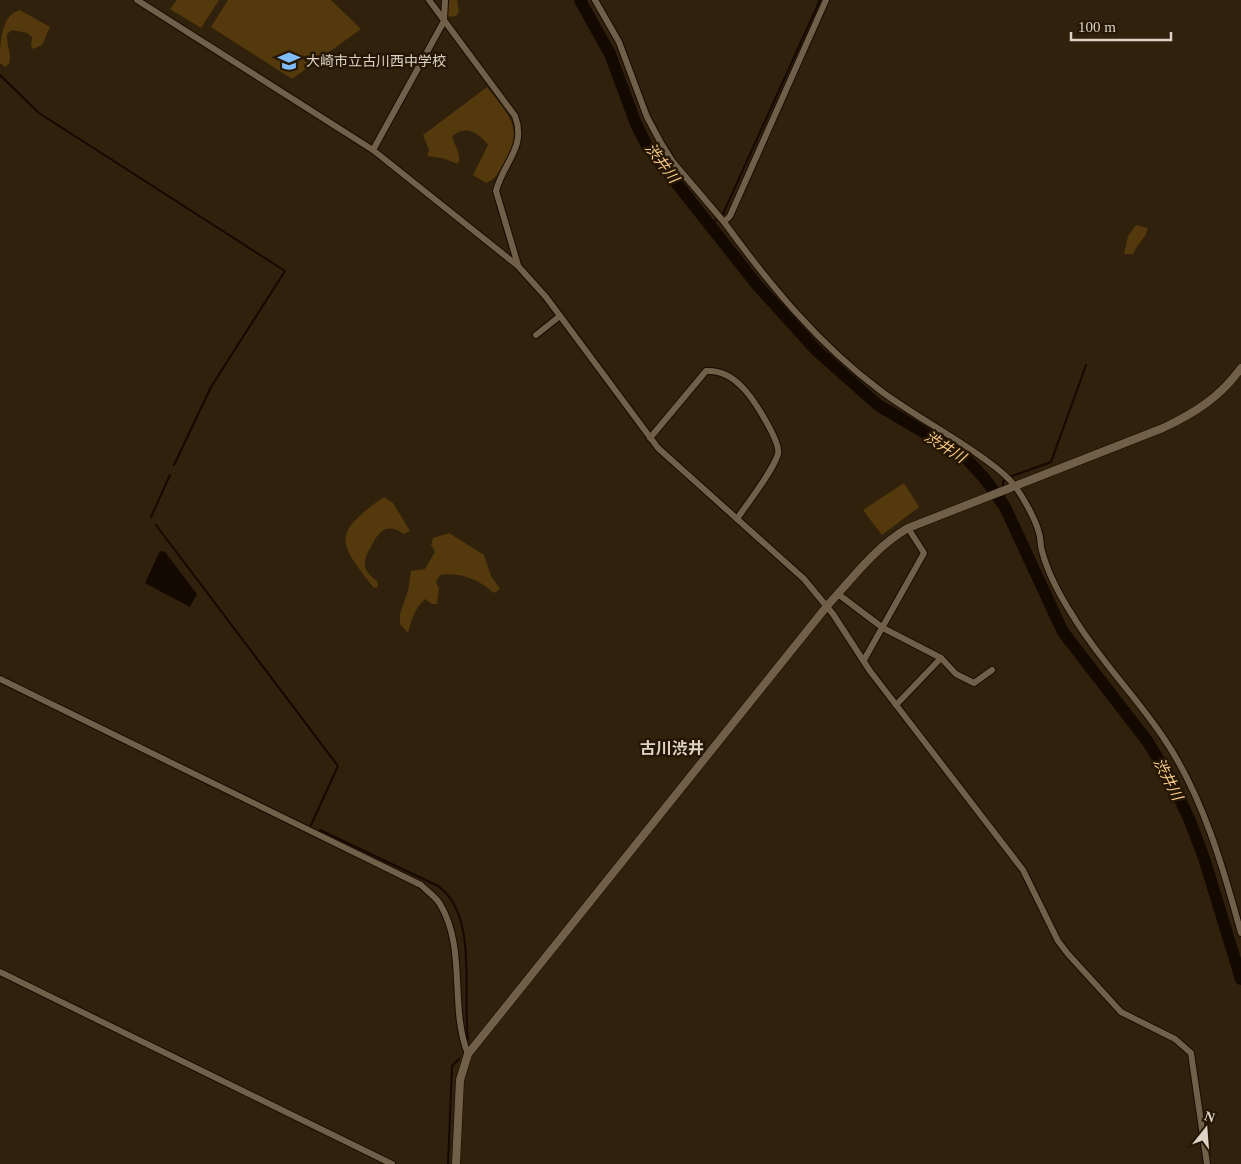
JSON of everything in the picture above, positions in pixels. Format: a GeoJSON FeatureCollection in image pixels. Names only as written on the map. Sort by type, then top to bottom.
{"type":"FeatureCollection","features":[{"type":"Feature","properties":{"kind":"street"},"geometry":{"type":"LineString","coordinates":[[137,0],[373,150],[518,266],[546,297],[650,438],[672,462],[792,568],[827,606],[896,705],[1023,870],[1058,941],[1068,954],[1121,1012],[1175,1039],[1191,1053],[1207,1164]]}},
{"type":"Feature","properties":{"kind":"street"},"geometry":{"type":"LineString","coordinates":[[429,0],[515,116],[519,125],[520,134],[517,145],[499,179],[496,191],[518,266]]}},
{"type":"Feature","properties":{"kind":"street"},"geometry":{"type":"LineString","coordinates":[[373,150],[444,21],[446,0]]}},
{"type":"Feature","properties":{"kind":"street"},"geometry":{"type":"LineString","coordinates":[[595,0],[620,42],[647,117],[673,162],[724,222],[786,302],[831,351],[882,391],[981,457],[1013,486],[1040,533],[1041,549],[1052,578],[1073,617],[1167,742],[1192,788],[1210,831],[1241,933]]}},
{"type":"Feature","properties":{"kind":"street"},"geometry":{"type":"LineString","coordinates":[[724,222],[730,216],[826,0]]}},
{"type":"Feature","properties":{"kind":"street"},"geometry":{"type":"LineString","coordinates":[[536,335],[560,316]]}},
{"type":"Feature","properties":{"kind":"street"},"geometry":{"type":"LineString","coordinates":[[456,1164],[460,1080],[468,1054],[827,606],[868,559],[890,540],[908,528],[1163,428],[1191,415],[1222,391],[1241,368]]}},
{"type":"Feature","properties":{"kind":"street"},"geometry":{"type":"LineString","coordinates":[[650,438],[706,371],[723,372],[744,388],[775,437],[779,447],[774,462],[737,520]]}},
{"type":"Feature","properties":{"kind":"street"},"geometry":{"type":"LineString","coordinates":[[864,660],[924,554],[908,528]]}},
{"type":"Feature","properties":{"kind":"street"},"geometry":{"type":"LineString","coordinates":[[838,594],[882,626],[941,658],[956,674],[974,683],[992,670]]}},
{"type":"Feature","properties":{"kind":"street"},"geometry":{"type":"LineString","coordinates":[[896,705],[941,658]]}},
{"type":"Feature","properties":{"kind":"street"},"geometry":{"type":"LineString","coordinates":[[0,679],[421,885],[440,902],[448,922],[455,952],[461,1028],[468,1054]]}},
{"type":"Feature","properties":{"kind":"street"},"geometry":{"type":"LineString","coordinates":[[0,972],[392,1164]]}},
{"type":"Feature","properties":{"kind":"shaded area"},"geometry":{"type":"Polygon","coordinates":[[[177,0],[219,0],[201,28],[170,9],[177,0]]]}},
{"type":"Feature","properties":{"kind":"shaded area","name":"大崎市立古川西中学校"},"geometry":{"type":"Polygon","coordinates":[[[228,0],[331,0],[361,29],[292,79],[211,27],[228,0]]]}},
{"type":"Feature","properties":{"kind":"shaded area"},"geometry":{"type":"Polygon","coordinates":[[[448,0],[457,0],[459,12],[456,16],[447,17],[448,0]]]}},
{"type":"Feature","properties":{"kind":"shaded area"},"geometry":{"type":"Polygon","coordinates":[[[20,10],[50,27],[42,45],[33,49],[31,46],[32,37],[27,33],[12,30],[7,34],[10,60],[9,64],[5,67],[0,63],[2,32],[8,18],[20,10]]]}},
{"type":"Feature","properties":{"kind":"shaded area"},"geometry":{"type":"Polygon","coordinates":[[[487,87],[508,114],[514,131],[510,151],[504,163],[495,177],[486,183],[473,175],[488,145],[480,137],[472,132],[462,131],[452,137],[459,154],[458,164],[442,158],[427,156],[429,150],[423,135],[487,87]]]}},
{"type":"Feature","properties":{"kind":"shaded area"},"geometry":{"type":"Polygon","coordinates":[[[1136,225],[1148,228],[1147,232],[1133,254],[1124,254],[1128,236],[1136,225]]]}},
{"type":"Feature","properties":{"kind":"shaded area"},"geometry":{"type":"Polygon","coordinates":[[[904,483],[919,507],[882,535],[863,510],[904,483]]]}},
{"type":"Feature","properties":{"kind":"shaded area"},"geometry":{"type":"Polygon","coordinates":[[[384,497],[393,503],[410,531],[404,534],[390,528],[382,531],[376,538],[367,554],[365,563],[368,573],[377,581],[378,587],[374,588],[353,560],[347,549],[346,539],[348,530],[355,520],[384,497]]]}},
{"type":"Feature","properties":{"kind":"shaded area"},"geometry":{"type":"Polygon","coordinates":[[[449,533],[484,555],[491,576],[500,589],[494,593],[482,584],[469,578],[448,574],[440,575],[436,582],[439,589],[437,604],[432,604],[425,599],[412,619],[408,633],[400,624],[400,614],[408,591],[411,571],[425,569],[435,552],[431,545],[433,538],[449,533]]]}},
{"type":"Feature","properties":{"kind":"shaded area"},"geometry":{"type":"Polygon","coordinates":[[[160,551],[165,552],[197,594],[190,607],[145,583],[160,551]]]}},
{"type":"Feature","properties":{"kind":"waterway","name":"渋井川"},"geometry":{"type":"LineString","coordinates":[[580,0],[610,54],[636,124],[647,146],[758,286],[816,350],[878,405],[964,456],[985,479],[1005,507],[1063,632],[1148,742],[1171,780],[1190,821],[1204,858],[1241,979]]}},
{"type":"Feature","properties":{"kind":"waterway"},"geometry":{"type":"LineString","coordinates":[[723,214],[820,0]]}},
{"type":"Feature","properties":{"kind":"waterway"},"geometry":{"type":"LineString","coordinates":[[0,75],[39,113],[285,271],[211,387],[174,465]]}},
{"type":"Feature","properties":{"kind":"waterway"},"geometry":{"type":"LineString","coordinates":[[711,225],[717,219]]}},
{"type":"Feature","properties":{"kind":"waterway"},"geometry":{"type":"LineString","coordinates":[[1012,476],[1051,462],[1086,365]]}},
{"type":"Feature","properties":{"kind":"waterway"},"geometry":{"type":"LineString","coordinates":[[151,517],[170,475]]}},
{"type":"Feature","properties":{"kind":"waterway"},"geometry":{"type":"LineString","coordinates":[[1003,489],[1003,482],[1005,480]]}},
{"type":"Feature","properties":{"kind":"waterway","name":"渋井川"},"geometry":{"type":"LineString","coordinates":[[1004,494],[1005,507]]}},
{"type":"Feature","properties":{"kind":"waterway"},"geometry":{"type":"LineString","coordinates":[[156,525],[338,766],[311,825]]}},
{"type":"Feature","properties":{"kind":"waterway"},"geometry":{"type":"LineString","coordinates":[[320,830],[438,886],[451,899],[459,916],[464,936],[468,1039]]}},
{"type":"Feature","properties":{"kind":"waterway"},"geometry":{"type":"LineString","coordinates":[[448,1164],[452,1066],[459,1059]]}},
{"type":"Feature","properties":{"kind":"place","name":"大崎市立古川西中学校"},"geometry":{"type":"Point","coordinates":[289,61]}},
{"type":"Feature","properties":{"kind":"district","name":"古川渋井"},"geometry":{"type":"Point","coordinates":[672,748]}}]}
